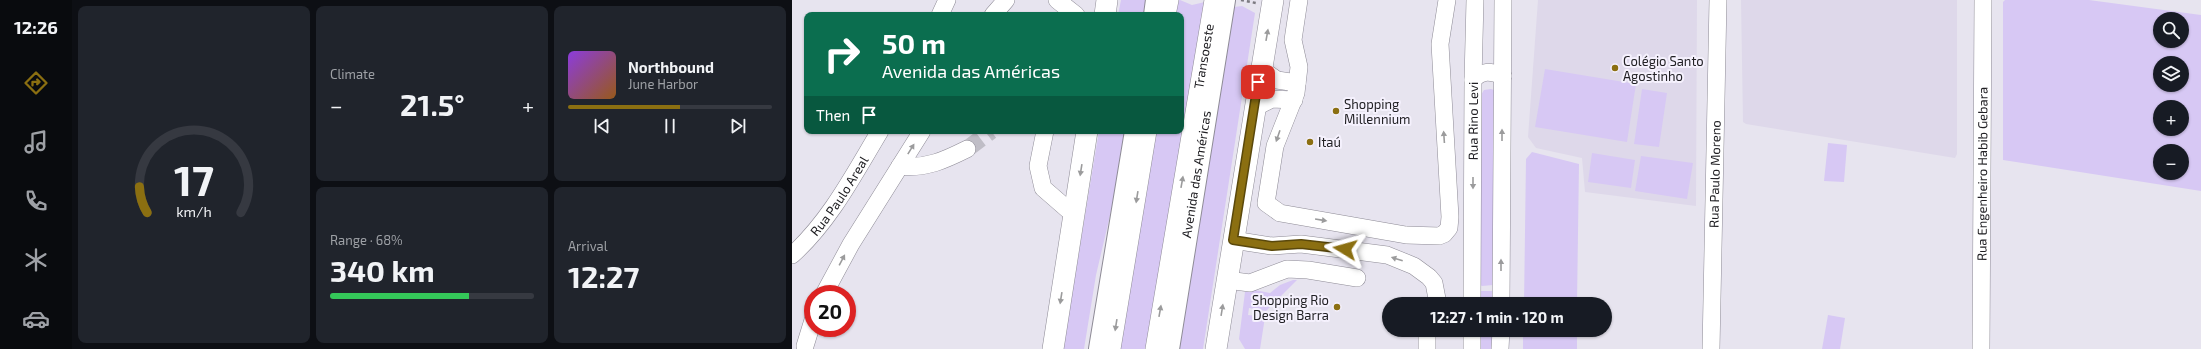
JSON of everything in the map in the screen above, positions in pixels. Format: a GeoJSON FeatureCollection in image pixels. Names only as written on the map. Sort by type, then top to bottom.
{"type":"FeatureCollection","features":[{"type":"Feature","properties":{"kind":"highway"},"geometry":{"type":"LineString","coordinates":[[1155,12],[1157,0]]}},
{"type":"Feature","properties":{"kind":"highway","name":"Avenida das Américas"},"geometry":{"type":"LineString","coordinates":[[1168,349],[1224,0]]}},
{"type":"Feature","properties":{"kind":"highway"},"geometry":{"type":"LineString","coordinates":[[1100,349],[1136,134]]}},
{"type":"Feature","properties":{"kind":"highway"},"geometry":{"type":"LineString","coordinates":[[1091,349],[1104,326]]}},
{"type":"Feature","properties":{"kind":"main road"},"geometry":{"type":"LineString","coordinates":[[1105,12],[1107,0]]}},
{"type":"Feature","properties":{"kind":"main road"},"geometry":{"type":"LineString","coordinates":[[1216,349],[1261,69],[1267,2]]}},
{"type":"Feature","properties":{"kind":"main road"},"geometry":{"type":"LineString","coordinates":[[1053,349],[1087,134]]}},
{"type":"Feature","properties":{"kind":"street"},"geometry":{"type":"LineString","coordinates":[[941,12],[947,0]]}},
{"type":"Feature","properties":{"kind":"street"},"geometry":{"type":"LineString","coordinates":[[996,12],[1006,0]]}},
{"type":"Feature","properties":{"kind":"street"},"geometry":{"type":"LineString","coordinates":[[1057,0],[1072,12]]}},
{"type":"Feature","properties":{"kind":"street"},"geometry":{"type":"LineString","coordinates":[[1168,12],[1170,0]]}},
{"type":"Feature","properties":{"kind":"street","name":"Transoeste"},"geometry":{"type":"LineString","coordinates":[[1154,349],[1213,0]]}},
{"type":"Feature","properties":{"kind":"street"},"geometry":{"type":"LineString","coordinates":[[1299,0],[1293,40],[1299,67],[1297,83],[1294,100],[1275,146],[1266,212],[1272,221],[1300,226]]}},
{"type":"Feature","properties":{"kind":"street"},"geometry":{"type":"LineString","coordinates":[[1266,204],[1274,211],[1298,217],[1406,235],[1439,236],[1444,234],[1449,228],[1450,217],[1440,44],[1447,0]]}},
{"type":"Feature","properties":{"kind":"street"},"geometry":{"type":"LineString","coordinates":[[1473,80],[1474,0]]}},
{"type":"Feature","properties":{"kind":"street"},"geometry":{"type":"LineString","coordinates":[[1503,0],[1503,76]]}},
{"type":"Feature","properties":{"kind":"street","name":"Rua Paulo Moreno"},"geometry":{"type":"LineString","coordinates":[[1711,349],[1718,0]]}},
{"type":"Feature","properties":{"kind":"street","name":"Rua Engenheiro Habib Gebara"},"geometry":{"type":"LineString","coordinates":[[1981,349],[1983,0]]}},
{"type":"Feature","properties":{"kind":"street"},"geometry":{"type":"LineString","coordinates":[[1261,69],[1277,80],[1297,83]]}},
{"type":"Feature","properties":{"kind":"street","name":"Rua Rino Levi"},"geometry":{"type":"LineString","coordinates":[[1472,297],[1473,80],[1479,74],[1486,71],[1503,76],[1501,297]]}},
{"type":"Feature","properties":{"kind":"street"},"geometry":{"type":"LineString","coordinates":[[1254,108],[1272,99],[1294,100]]}},
{"type":"Feature","properties":{"kind":"street","name":"Rua Paulo Areal"},"geometry":{"type":"LineString","coordinates":[[792,255],[812,235],[835,206],[878,134]]}},
{"type":"Feature","properties":{"kind":"street"},"geometry":{"type":"LineString","coordinates":[[829,285],[851,244],[920,134]]}},
{"type":"Feature","properties":{"kind":"street"},"geometry":{"type":"LineString","coordinates":[[1044,134],[1038,166],[1043,188],[1074,215]]}},
{"type":"Feature","properties":{"kind":"street"},"geometry":{"type":"LineString","coordinates":[[1112,349],[1148,134]]}},
{"type":"Feature","properties":{"kind":"street"},"geometry":{"type":"LineString","coordinates":[[900,166],[915,168],[930,165],[967,149]]}},
{"type":"Feature","properties":{"kind":"street"},"geometry":{"type":"LineString","coordinates":[[1233,240],[1272,246],[1301,244],[1387,255],[1407,262],[1421,270],[1434,283],[1437,297]]}},
{"type":"Feature","properties":{"kind":"street"},"geometry":{"type":"LineString","coordinates":[[1227,280],[1250,283],[1279,271],[1297,268],[1357,278]]}},
{"type":"Feature","properties":{"kind":"street"},"geometry":{"type":"LineString","coordinates":[[1421,270],[1426,297]]}},
{"type":"Feature","properties":{"kind":"street"},"geometry":{"type":"LineString","coordinates":[[1427,337],[1427,349]]}},
{"type":"Feature","properties":{"kind":"street"},"geometry":{"type":"LineString","coordinates":[[1438,337],[1438,349]]}},
{"type":"Feature","properties":{"kind":"street"},"geometry":{"type":"LineString","coordinates":[[1472,337],[1472,349]]}},
{"type":"Feature","properties":{"kind":"street"},"geometry":{"type":"LineString","coordinates":[[1500,337],[1500,349]]}},
{"type":"Feature","properties":{"kind":"path"},"geometry":{"type":"LineString","coordinates":[[1240,0],[1267,2]]}},
{"type":"Feature","properties":{"kind":"shaded area"},"geometry":{"type":"Polygon","coordinates":[[[1121,0],[1150,0],[1148,12],[1119,12],[1121,0]]]}},
{"type":"Feature","properties":{"kind":"shaded area"},"geometry":{"type":"Polygon","coordinates":[[[1172,0],[1180,0],[1192,5],[1205,2],[1150,349],[1115,349],[1150,134],[1184,134],[1184,12],[1170,12],[1172,0]]]}},
{"type":"Feature","properties":{"kind":"shaded area","name":"Colégio Santo Agostinho"},"geometry":{"type":"Polygon","coordinates":[[[1538,0],[1697,0],[1696,206],[1585,192],[1582,158],[1536,148],[1528,137],[1538,0]]]}},
{"type":"Feature","properties":{"kind":"shaded area"},"geometry":{"type":"Polygon","coordinates":[[[1741,0],[1957,0],[1957,154],[1955,158],[1746,124],[1743,122],[1741,0]]]}},
{"type":"Feature","properties":{"kind":"shaded area"},"geometry":{"type":"Polygon","coordinates":[[[2005,0],[2089,0],[2179,12],[2153,12],[2153,48],[2189,48],[2189,13],[2201,15],[2201,191],[2003,160],[2003,2],[2005,0]]]}},
{"type":"Feature","properties":{"kind":"shaded area"},"geometry":{"type":"Polygon","coordinates":[[[1242,6],[1255,13],[1203,349],[1178,349],[1227,8],[1242,6]]]}},
{"type":"Feature","properties":{"kind":"shaded area"},"geometry":{"type":"Polygon","coordinates":[[[1545,69],[1636,84],[1627,142],[1535,127],[1545,69]]]}},
{"type":"Feature","properties":{"kind":"shaded area"},"geometry":{"type":"Polygon","coordinates":[[[1642,89],[1667,93],[1659,147],[1634,144],[1642,89]]]}},
{"type":"Feature","properties":{"kind":"shaded area"},"geometry":{"type":"Polygon","coordinates":[[[1484,90],[1494,90],[1493,285],[1482,286],[1479,284],[1481,95],[1484,90]]]}},
{"type":"Feature","properties":{"kind":"shaded area"},"geometry":{"type":"Polygon","coordinates":[[[1099,134],[1127,134],[1120,173],[1096,275],[1084,349],[1063,349],[1099,134]]]}},
{"type":"Feature","properties":{"kind":"shaded area"},"geometry":{"type":"Polygon","coordinates":[[[1828,143],[1847,145],[1844,182],[1824,181],[1828,143]]]}},
{"type":"Feature","properties":{"kind":"shaded area"},"geometry":{"type":"Polygon","coordinates":[[[1532,152],[1579,164],[1577,297],[1524,297],[1526,159],[1532,152]]]}},
{"type":"Feature","properties":{"kind":"shaded area"},"geometry":{"type":"Polygon","coordinates":[[[1592,153],[1635,160],[1631,188],[1588,182],[1592,153]]]}},
{"type":"Feature","properties":{"kind":"shaded area"},"geometry":{"type":"Polygon","coordinates":[[[1641,156],[1693,163],[1687,199],[1635,191],[1641,156]]]}},
{"type":"Feature","properties":{"kind":"shaded area"},"geometry":{"type":"Polygon","coordinates":[[[1297,280],[1266,311],[1249,308],[1248,315],[1265,317],[1260,349],[1245,349],[1239,339],[1245,292],[1255,290],[1270,293],[1280,285],[1297,280]]]}},
{"type":"Feature","properties":{"kind":"shaded area"},"geometry":{"type":"Polygon","coordinates":[[[1480,291],[1495,291],[1495,297],[1480,297],[1480,291]]]}},
{"type":"Feature","properties":{"kind":"shaded area"},"geometry":{"type":"Polygon","coordinates":[[[1828,315],[1845,318],[1840,349],[1822,349],[1828,315]]]}},
{"type":"Feature","properties":{"kind":"shaded area"},"geometry":{"type":"Polygon","coordinates":[[[1478,337],[1496,337],[1496,349],[1478,349],[1478,337]]]}},
{"type":"Feature","properties":{"kind":"shaded area"},"geometry":{"type":"Polygon","coordinates":[[[1523,337],[1577,337],[1577,349],[1523,349],[1523,337]]]}},
{"type":"Feature","properties":{"kind":"tunnel"},"geometry":{"type":"LineString","coordinates":[[967,149],[987,134]]}},
{"type":"Feature","properties":{"kind":"place","name":"Colégio Santo Agostinho"},"geometry":{"type":"Point","coordinates":[1615,68]}},
{"type":"Feature","properties":{"kind":"place","name":"Shopping Millennium"},"geometry":{"type":"Point","coordinates":[1336,111]}},
{"type":"Feature","properties":{"kind":"place","name":"Itaú"},"geometry":{"type":"Point","coordinates":[1310,142]}},
{"type":"Feature","properties":{"kind":"place","name":"Shopping Rio Design Barra"},"geometry":{"type":"Point","coordinates":[1337,307]}},
{"type":"Feature","properties":{"kind":"route"},"geometry":{"type":"LineString","coordinates":[[1258,82],[1233,240],[1272,246],[1301,244],[1345,249]]}}]}
